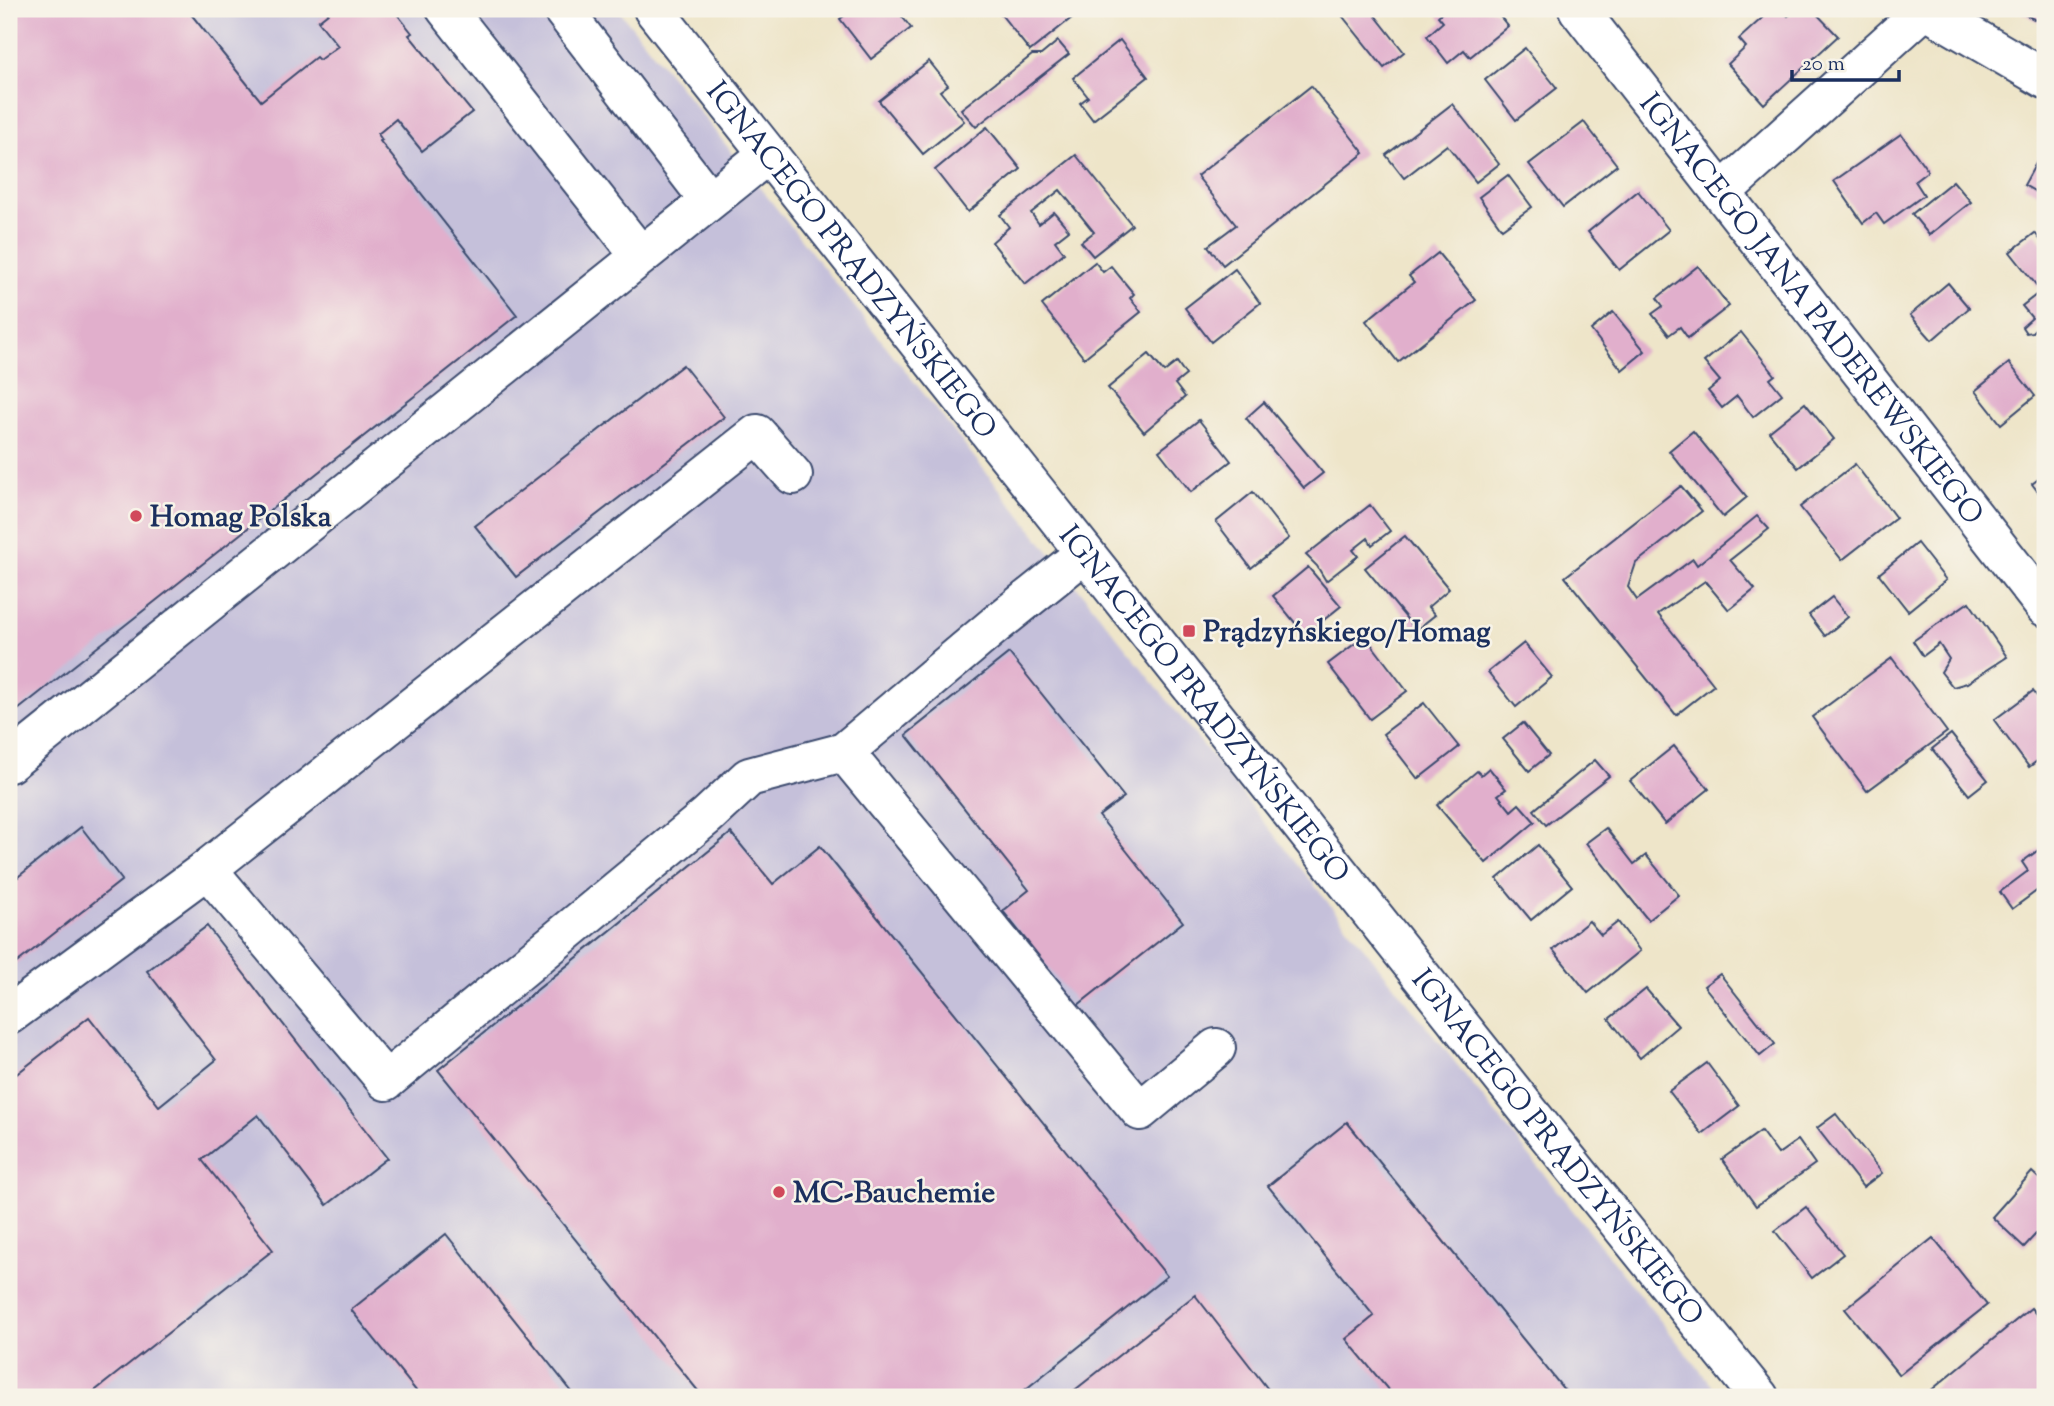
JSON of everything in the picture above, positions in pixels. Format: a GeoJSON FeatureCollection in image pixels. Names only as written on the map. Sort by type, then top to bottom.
{"type":"FeatureCollection","features":[{"type":"Feature","properties":{"kind":"street"},"geometry":{"type":"LineString","coordinates":[[446,9],[640,255]]}},
{"type":"Feature","properties":{"kind":"street"},"geometry":{"type":"LineString","coordinates":[[562,9],[709,200]]}},
{"type":"Feature","properties":{"kind":"street","name":"IGNACEGO PRĄDZYŃSKIEGO"},"geometry":{"type":"LineString","coordinates":[[653,9],[1759,1397]]}},
{"type":"Feature","properties":{"kind":"street","name":"IGNACEGO JANA PADEREWSKIEGO"},"geometry":{"type":"LineString","coordinates":[[1577,9],[2045,607]]}},
{"type":"Feature","properties":{"kind":"street"},"geometry":{"type":"LineString","coordinates":[[1722,192],[1925,9],[2045,79]]}},
{"type":"Feature","properties":{"kind":"street"},"geometry":{"type":"LineString","coordinates":[[9,763],[768,154]]}},
{"type":"Feature","properties":{"kind":"street"},"geometry":{"type":"LineString","coordinates":[[9,1015],[207,869],[757,434],[793,475]]}},
{"type":"Feature","properties":{"kind":"street"},"geometry":{"type":"LineString","coordinates":[[207,869],[386,1081],[696,825],[749,777],[844,752],[1085,553]]}},
{"type":"Feature","properties":{"kind":"street"},"geometry":{"type":"LineString","coordinates":[[844,752],[1140,1111],[1216,1048]]}},
{"type":"Feature","properties":{"kind":"shaded area"},"geometry":{"type":"Polygon","coordinates":[[[9,9],[618,9],[1721,1397],[9,1397],[9,9]]]}},
{"type":"Feature","properties":{"kind":"building","name":"Homag Polska"},"geometry":{"type":"Polygon","coordinates":[[[9,9],[196,9],[190,13],[261,101],[316,57],[319,60],[338,46],[318,21],[333,9],[393,9],[412,33],[409,35],[472,112],[422,151],[396,119],[378,134],[382,140],[380,141],[517,315],[9,717],[9,9]]]}},
{"type":"Feature","properties":{"kind":"building"},"geometry":{"type":"Polygon","coordinates":[[[853,9],[896,9],[911,28],[871,59],[840,19],[853,9]]]}},
{"type":"Feature","properties":{"kind":"building"},"geometry":{"type":"Polygon","coordinates":[[[1003,9],[1083,9],[1030,51],[999,12],[1003,9]]]}},
{"type":"Feature","properties":{"kind":"building"},"geometry":{"type":"Polygon","coordinates":[[[1345,9],[1370,9],[1404,52],[1384,68],[1340,13],[1345,9]]]}},
{"type":"Feature","properties":{"kind":"building"},"geometry":{"type":"Polygon","coordinates":[[[1446,9],[1494,9],[1508,26],[1470,57],[1464,50],[1448,63],[1427,36],[1443,22],[1438,16],[1446,9]]]}},
{"type":"Feature","properties":{"kind":"building"},"geometry":{"type":"Polygon","coordinates":[[[1772,9],[1781,9],[1788,16],[1797,9],[1812,9],[1838,36],[1764,104],[1728,64],[1746,47],[1739,39],[1772,9]]]}},
{"type":"Feature","properties":{"kind":"building"},"geometry":{"type":"Polygon","coordinates":[[[2015,9],[2045,9],[2045,25],[2015,9]]]}},
{"type":"Feature","properties":{"kind":"building"},"geometry":{"type":"Polygon","coordinates":[[[1120,40],[1148,77],[1093,120],[1080,103],[1088,97],[1073,78],[1120,40]]]}},
{"type":"Feature","properties":{"kind":"building"},"geometry":{"type":"Polygon","coordinates":[[[1058,41],[1069,54],[976,127],[961,109],[1032,55],[1041,55],[1058,41]]]}},
{"type":"Feature","properties":{"kind":"building"},"geometry":{"type":"Polygon","coordinates":[[[1525,48],[1557,88],[1516,120],[1485,80],[1525,48]]]}},
{"type":"Feature","properties":{"kind":"building"},"geometry":{"type":"Polygon","coordinates":[[[929,61],[948,85],[940,91],[964,121],[923,154],[879,101],[929,61]]]}},
{"type":"Feature","properties":{"kind":"building"},"geometry":{"type":"Polygon","coordinates":[[[1311,86],[1364,153],[1223,265],[1208,246],[1236,225],[1197,176],[1311,86]]]}},
{"type":"Feature","properties":{"kind":"building"},"geometry":{"type":"Polygon","coordinates":[[[1452,104],[1499,164],[1476,182],[1447,145],[1404,178],[1386,155],[1452,104]]]}},
{"type":"Feature","properties":{"kind":"building"},"geometry":{"type":"Polygon","coordinates":[[[1584,122],[1617,165],[1563,207],[1529,164],[1584,122]]]}},
{"type":"Feature","properties":{"kind":"building"},"geometry":{"type":"Polygon","coordinates":[[[987,127],[1021,169],[968,212],[935,170],[987,127]]]}},
{"type":"Feature","properties":{"kind":"building"},"geometry":{"type":"Polygon","coordinates":[[[1901,134],[1928,171],[1915,181],[1924,195],[1884,224],[1876,213],[1863,223],[1834,181],[1901,134]]]}},
{"type":"Feature","properties":{"kind":"building"},"geometry":{"type":"Polygon","coordinates":[[[2045,147],[2045,197],[2024,185],[2045,147]]]}},
{"type":"Feature","properties":{"kind":"building"},"geometry":{"type":"Polygon","coordinates":[[[1076,155],[1132,225],[1093,256],[1081,242],[1094,232],[1060,190],[1031,213],[1039,224],[1054,212],[1069,230],[1055,241],[1064,253],[1025,284],[992,242],[1009,227],[1000,215],[1076,155]]]}},
{"type":"Feature","properties":{"kind":"building"},"geometry":{"type":"Polygon","coordinates":[[[1508,175],[1532,207],[1502,229],[1479,197],[1508,175]]]}},
{"type":"Feature","properties":{"kind":"building"},"geometry":{"type":"Polygon","coordinates":[[[1953,181],[1971,202],[1929,235],[1912,214],[1953,181]]]}},
{"type":"Feature","properties":{"kind":"building"},"geometry":{"type":"Polygon","coordinates":[[[1638,191],[1669,230],[1619,270],[1588,232],[1638,191]]]}},
{"type":"Feature","properties":{"kind":"building"},"geometry":{"type":"Polygon","coordinates":[[[2035,233],[2045,246],[2045,287],[2041,291],[2010,252],[2035,233]]]}},
{"type":"Feature","properties":{"kind":"building"},"geometry":{"type":"Polygon","coordinates":[[[1438,253],[1476,300],[1398,362],[1366,321],[1414,282],[1409,276],[1438,253]]]}},
{"type":"Feature","properties":{"kind":"building"},"geometry":{"type":"Polygon","coordinates":[[[1095,262],[1103,272],[1111,266],[1134,294],[1130,298],[1141,312],[1084,358],[1042,305],[1095,262]]]}},
{"type":"Feature","properties":{"kind":"building"},"geometry":{"type":"Polygon","coordinates":[[[1698,266],[1729,306],[1688,338],[1680,327],[1669,335],[1652,314],[1663,306],[1657,298],[1698,266]]]}},
{"type":"Feature","properties":{"kind":"building"},"geometry":{"type":"Polygon","coordinates":[[[1235,269],[1260,303],[1211,342],[1185,308],[1235,269]]]}},
{"type":"Feature","properties":{"kind":"building"},"geometry":{"type":"Polygon","coordinates":[[[1948,283],[1969,308],[1932,340],[1910,315],[1948,283]]]}},
{"type":"Feature","properties":{"kind":"building"},"geometry":{"type":"Polygon","coordinates":[[[2041,291],[2045,296],[2045,335],[2038,326],[2032,332],[2026,333],[2022,327],[2032,318],[2022,306],[2041,291]]]}},
{"type":"Feature","properties":{"kind":"building"},"geometry":{"type":"Polygon","coordinates":[[[1613,312],[1645,351],[1622,370],[1591,330],[1613,312]]]}},
{"type":"Feature","properties":{"kind":"building"},"geometry":{"type":"Polygon","coordinates":[[[1741,332],[1775,375],[1770,379],[1782,394],[1753,417],[1737,396],[1722,408],[1708,391],[1720,381],[1704,362],[1741,332]]]}},
{"type":"Feature","properties":{"kind":"building"},"geometry":{"type":"Polygon","coordinates":[[[1149,354],[1164,372],[1177,362],[1186,375],[1175,384],[1185,397],[1144,432],[1108,388],[1149,354]]]}},
{"type":"Feature","properties":{"kind":"building"},"geometry":{"type":"Polygon","coordinates":[[[2009,363],[2035,396],[2001,424],[1975,391],[2009,363]]]}},
{"type":"Feature","properties":{"kind":"building"},"geometry":{"type":"Polygon","coordinates":[[[683,365],[724,417],[516,577],[475,526],[683,365]]]}},
{"type":"Feature","properties":{"kind":"building"},"geometry":{"type":"Polygon","coordinates":[[[1264,402],[1323,473],[1304,488],[1246,418],[1264,402]]]}},
{"type":"Feature","properties":{"kind":"building"},"geometry":{"type":"Polygon","coordinates":[[[1805,403],[1834,439],[1798,468],[1769,432],[1805,403]]]}},
{"type":"Feature","properties":{"kind":"building"},"geometry":{"type":"Polygon","coordinates":[[[1199,420],[1231,461],[1191,492],[1159,451],[1199,420]]]}},
{"type":"Feature","properties":{"kind":"building"},"geometry":{"type":"Polygon","coordinates":[[[1693,431],[1747,497],[1723,517],[1669,451],[1693,431]]]}},
{"type":"Feature","properties":{"kind":"building"},"geometry":{"type":"Polygon","coordinates":[[[1855,464],[1896,518],[1842,560],[1800,507],[1855,464]]]}},
{"type":"Feature","properties":{"kind":"building"},"geometry":{"type":"Polygon","coordinates":[[[2045,474],[2045,501],[2032,484],[2045,474]]]}},
{"type":"Feature","properties":{"kind":"building"},"geometry":{"type":"Polygon","coordinates":[[[1681,486],[1702,511],[1636,563],[1628,587],[1637,600],[1693,559],[1697,565],[1757,516],[1769,529],[1730,560],[1755,589],[1729,610],[1705,581],[1658,614],[1714,685],[1676,715],[1565,577],[1681,486]]]}},
{"type":"Feature","properties":{"kind":"building"},"geometry":{"type":"Polygon","coordinates":[[[1253,492],[1289,538],[1251,568],[1216,522],[1253,492]]]}},
{"type":"Feature","properties":{"kind":"building"},"geometry":{"type":"Polygon","coordinates":[[[1370,505],[1390,531],[1372,545],[1368,538],[1353,550],[1358,556],[1326,581],[1306,555],[1370,505]]]}},
{"type":"Feature","properties":{"kind":"building"},"geometry":{"type":"Polygon","coordinates":[[[1405,536],[1449,589],[1428,607],[1435,615],[1416,630],[1365,568],[1405,536]]]}},
{"type":"Feature","properties":{"kind":"building"},"geometry":{"type":"Polygon","coordinates":[[[1917,543],[1946,580],[1908,611],[1879,574],[1917,543]]]}},
{"type":"Feature","properties":{"kind":"building"},"geometry":{"type":"Polygon","coordinates":[[[1308,567],[1341,606],[1305,635],[1273,596],[1308,567]]]}},
{"type":"Feature","properties":{"kind":"building"},"geometry":{"type":"Polygon","coordinates":[[[1832,597],[1848,617],[1825,636],[1809,615],[1832,597]]]}},
{"type":"Feature","properties":{"kind":"building"},"geometry":{"type":"Polygon","coordinates":[[[1969,602],[2007,657],[1967,683],[1953,687],[1941,672],[1949,659],[1939,644],[1923,656],[1913,641],[1969,602]]]}},
{"type":"Feature","properties":{"kind":"building"},"geometry":{"type":"Polygon","coordinates":[[[1365,636],[1407,691],[1370,719],[1328,664],[1365,636]]]}},
{"type":"Feature","properties":{"kind":"building"},"geometry":{"type":"Polygon","coordinates":[[[1524,643],[1552,677],[1516,707],[1488,672],[1524,643]]]}},
{"type":"Feature","properties":{"kind":"building"},"geometry":{"type":"Polygon","coordinates":[[[1009,653],[1124,797],[1099,816],[1183,922],[1078,1005],[1003,911],[1029,890],[906,735],[1009,653]]]}},
{"type":"Feature","properties":{"kind":"building"},"geometry":{"type":"Polygon","coordinates":[[[1892,658],[1947,732],[1867,791],[1812,717],[1892,658]]]}},
{"type":"Feature","properties":{"kind":"building"},"geometry":{"type":"Polygon","coordinates":[[[2033,691],[2045,707],[2045,755],[2029,767],[1994,720],[2033,691]]]}},
{"type":"Feature","properties":{"kind":"building"},"geometry":{"type":"Polygon","coordinates":[[[1424,703],[1459,747],[1418,779],[1383,734],[1424,703]]]}},
{"type":"Feature","properties":{"kind":"building"},"geometry":{"type":"Polygon","coordinates":[[[1523,723],[1549,755],[1529,771],[1503,739],[1523,723]]]}},
{"type":"Feature","properties":{"kind":"building"},"geometry":{"type":"Polygon","coordinates":[[[1951,734],[1988,780],[1969,795],[1932,749],[1951,734]]]}},
{"type":"Feature","properties":{"kind":"building"},"geometry":{"type":"Polygon","coordinates":[[[1674,746],[1709,789],[1665,824],[1630,781],[1674,746]]]}},
{"type":"Feature","properties":{"kind":"building"},"geometry":{"type":"Polygon","coordinates":[[[1595,760],[1609,776],[1546,825],[1534,810],[1595,760]]]}},
{"type":"Feature","properties":{"kind":"building"},"geometry":{"type":"Polygon","coordinates":[[[1489,768],[1506,789],[1498,795],[1511,811],[1519,804],[1535,822],[1486,863],[1437,805],[1477,771],[1481,775],[1489,768]]]}},
{"type":"Feature","properties":{"kind":"building"},"geometry":{"type":"Polygon","coordinates":[[[81,827],[122,880],[9,969],[9,884],[81,827]]]}},
{"type":"Feature","properties":{"kind":"building"},"geometry":{"type":"Polygon","coordinates":[[[1606,828],[1634,864],[1646,855],[1679,895],[1648,920],[1586,843],[1606,828]]]}},
{"type":"Feature","properties":{"kind":"building","name":"MC-Bauchemie"},"geometry":{"type":"Polygon","coordinates":[[[731,833],[773,884],[820,846],[1167,1276],[1016,1397],[703,1397],[438,1070],[731,833]]]}},
{"type":"Feature","properties":{"kind":"building"},"geometry":{"type":"Polygon","coordinates":[[[1538,845],[1572,886],[1531,920],[1497,879],[1538,845]]]}},
{"type":"Feature","properties":{"kind":"building"},"geometry":{"type":"Polygon","coordinates":[[[2044,846],[2045,891],[2042,887],[2012,909],[2000,892],[2028,871],[2022,862],[2044,846]]]}},
{"type":"Feature","properties":{"kind":"building"},"geometry":{"type":"Polygon","coordinates":[[[1589,921],[1601,935],[1618,922],[1640,951],[1588,993],[1553,950],[1589,921]]]}},
{"type":"Feature","properties":{"kind":"building"},"geometry":{"type":"Polygon","coordinates":[[[207,926],[387,1158],[327,1205],[258,1115],[202,1160],[273,1250],[87,1397],[76,1397],[74,1394],[69,1397],[9,1397],[9,1080],[89,1017],[159,1106],[216,1060],[147,971],[207,926]]]}},
{"type":"Feature","properties":{"kind":"building"},"geometry":{"type":"Polygon","coordinates":[[[1720,974],[1775,1044],[1760,1056],[1704,986],[1720,974]]]}},
{"type":"Feature","properties":{"kind":"building"},"geometry":{"type":"Polygon","coordinates":[[[1646,989],[1678,1026],[1640,1058],[1609,1019],[1646,989]]]}},
{"type":"Feature","properties":{"kind":"building"},"geometry":{"type":"Polygon","coordinates":[[[1707,1063],[1739,1106],[1702,1134],[1669,1091],[1707,1063]]]}},
{"type":"Feature","properties":{"kind":"building"},"geometry":{"type":"Polygon","coordinates":[[[1836,1114],[1882,1173],[1863,1187],[1817,1128],[1836,1114]]]}},
{"type":"Feature","properties":{"kind":"building"},"geometry":{"type":"Polygon","coordinates":[[[1347,1122],[1570,1397],[1394,1397],[1346,1339],[1374,1316],[1268,1186],[1347,1122]]]}},
{"type":"Feature","properties":{"kind":"building"},"geometry":{"type":"Polygon","coordinates":[[[1761,1131],[1778,1154],[1798,1140],[1815,1164],[1756,1206],[1722,1159],[1761,1131]]]}},
{"type":"Feature","properties":{"kind":"building"},"geometry":{"type":"Polygon","coordinates":[[[2032,1172],[2045,1184],[2045,1224],[2024,1247],[1992,1217],[2032,1172]]]}},
{"type":"Feature","properties":{"kind":"building"},"geometry":{"type":"Polygon","coordinates":[[[1806,1207],[1843,1254],[1812,1278],[1775,1231],[1806,1207]]]}},
{"type":"Feature","properties":{"kind":"building"},"geometry":{"type":"Polygon","coordinates":[[[446,1234],[576,1397],[421,1397],[351,1310],[446,1234]]]}},
{"type":"Feature","properties":{"kind":"building"},"geometry":{"type":"Polygon","coordinates":[[[1933,1238],[1987,1305],[1899,1375],[1845,1309],[1933,1238]]]}},
{"type":"Feature","properties":{"kind":"building"},"geometry":{"type":"Polygon","coordinates":[[[1195,1295],[1274,1397],[1066,1397],[1156,1326],[1195,1295]]]}},
{"type":"Feature","properties":{"kind":"building"},"geometry":{"type":"Polygon","coordinates":[[[2031,1308],[2045,1325],[2045,1396],[1923,1397],[2031,1308]]]}},
{"type":"Feature","properties":{"kind":"place","name":"Homag Polska"},"geometry":{"type":"Point","coordinates":[136,516]}},
{"type":"Feature","properties":{"kind":"place","name":"Prądzyńskiego/Homag"},"geometry":{"type":"Point","coordinates":[1189,631]}},
{"type":"Feature","properties":{"kind":"place","name":"MC-Bauchemie"},"geometry":{"type":"Point","coordinates":[779,1192]}}]}
